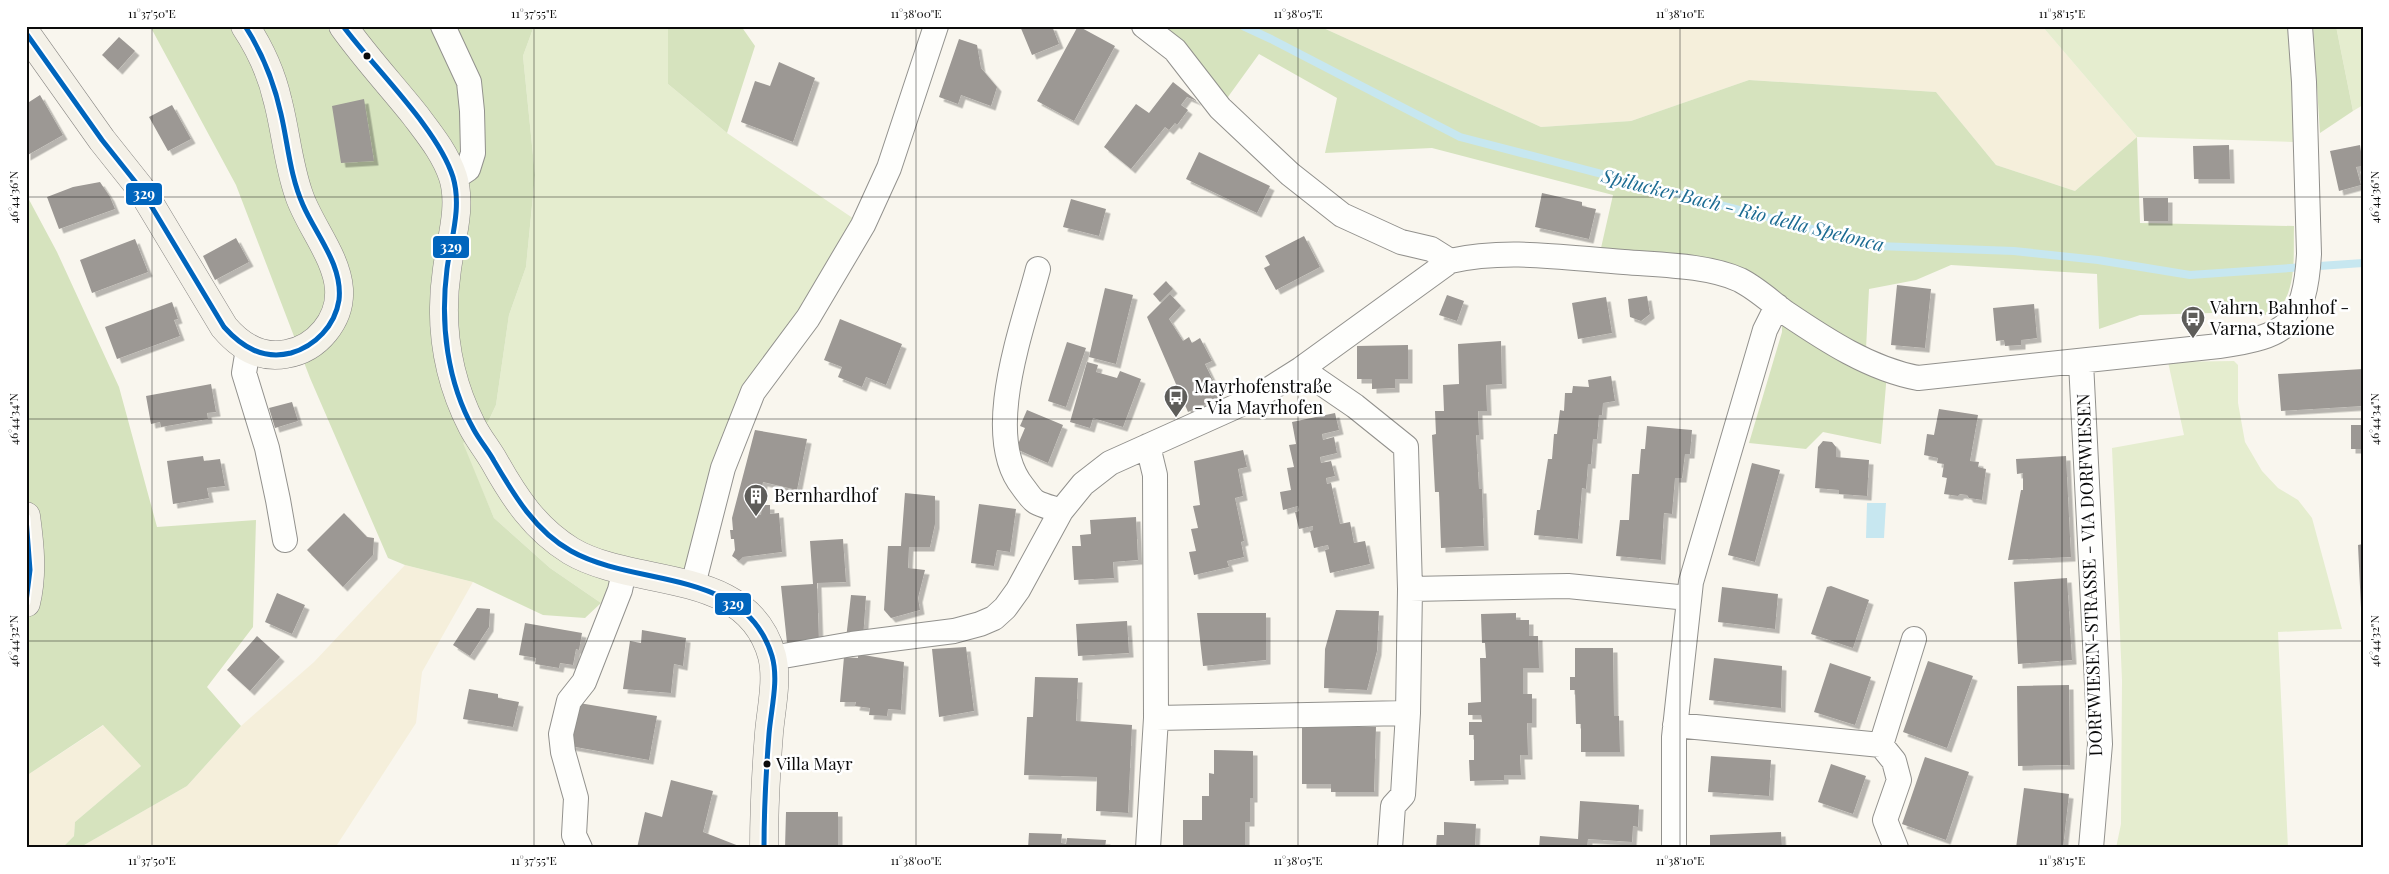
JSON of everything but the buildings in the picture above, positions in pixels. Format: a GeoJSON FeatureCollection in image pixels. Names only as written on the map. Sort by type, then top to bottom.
{"type":"FeatureCollection","features":[{"type":"Feature","properties":{"kind":"street"},"geometry":{"type":"LineString","coordinates":[[26,33],[102,140],[141,189],[224,327],[235,340],[248,349],[267,354],[286,354],[302,349],[313,342],[332,320],[339,290],[336,274],[299,196],[288,160],[279,103],[269,71],[245,26]]}},
{"type":"Feature","properties":{"kind":"street"},"geometry":{"type":"LineString","coordinates":[[342,26],[441,149],[453,179],[456,211],[444,291],[448,361],[469,418],[510,491],[529,516],[550,537],[572,552],[598,564],[624,572],[693,585],[729,599],[748,614],[766,640],[772,658],[774,684],[765,790],[764,848]]}},
{"type":"Feature","properties":{"kind":"street"},"geometry":{"type":"LineString","coordinates":[[443,26],[468,82],[472,111],[473,153],[468,169],[453,179]]}},
{"type":"Feature","properties":{"kind":"street"},"geometry":{"type":"LineString","coordinates":[[693,585],[723,468],[753,392],[808,318],[863,225],[889,168],[936,26]]}},
{"type":"Feature","properties":{"kind":"street"},"geometry":{"type":"LineString","coordinates":[[1144,26],[1175,50],[1220,108],[1290,174],[1342,215],[1401,242],[1431,249],[1450,261]]}},
{"type":"Feature","properties":{"kind":"street"},"geometry":{"type":"LineString","coordinates":[[772,658],[852,644],[954,631],[994,618],[1005,608],[1018,590],[1061,511],[1083,484],[1110,463],[1256,398],[1300,369],[1450,261],[1473,256],[1496,254],[1679,267],[1727,275],[1742,281],[1802,324],[1872,364],[1895,374],[1918,378],[2081,362],[2242,343],[2266,337],[2292,319],[2303,303],[2307,282],[2309,254],[2304,82],[2300,26]]}},
{"type":"Feature","properties":{"kind":"street"},"geometry":{"type":"LineString","coordinates":[[1038,270],[1011,374],[1004,410],[1006,448],[1015,478],[1034,501],[1061,511]]}},
{"type":"Feature","properties":{"kind":"street"},"geometry":{"type":"LineString","coordinates":[[1674,848],[1676,725],[1691,582],[1765,330],[1777,306]]}},
{"type":"Feature","properties":{"kind":"street"},"geometry":{"type":"LineString","coordinates":[[248,349],[244,373],[267,448],[284,540]]}},
{"type":"Feature","properties":{"kind":"street","name":"DORFWIESEN-STRASSE - VIA DORFWIESEN"},"geometry":{"type":"LineString","coordinates":[[2081,362],[2100,744],[2091,848]]}},
{"type":"Feature","properties":{"kind":"street"},"geometry":{"type":"LineString","coordinates":[[1300,369],[1375,421],[1406,448],[1410,589],[1408,713],[1403,795],[1393,806],[1390,848]]}},
{"type":"Feature","properties":{"kind":"street"},"geometry":{"type":"LineString","coordinates":[[1148,446],[1155,475],[1156,718],[1148,848]]}},
{"type":"Feature","properties":{"kind":"street"},"geometry":{"type":"LineString","coordinates":[[26,516],[31,553],[30,586],[26,603]]}},
{"type":"Feature","properties":{"kind":"street"},"geometry":{"type":"LineString","coordinates":[[580,848],[574,835],[576,798],[563,752],[561,734],[570,701],[584,682],[620,590],[624,572]]}},
{"type":"Feature","properties":{"kind":"street"},"geometry":{"type":"LineString","coordinates":[[1410,589],[1568,586],[1688,598]]}},
{"type":"Feature","properties":{"kind":"street"},"geometry":{"type":"LineString","coordinates":[[1881,745],[1914,639]]}},
{"type":"Feature","properties":{"kind":"street"},"geometry":{"type":"LineString","coordinates":[[1156,718],[1408,713]]}},
{"type":"Feature","properties":{"kind":"street"},"geometry":{"type":"LineString","coordinates":[[1676,725],[1881,745],[1894,761],[1898,780],[1885,820],[1896,848]]}},
{"type":"Feature","properties":{"kind":"shaded area"},"geometry":{"type":"Polygon","coordinates":[[[1319,26],[2042,26],[2137,137],[2075,191],[1996,165],[1936,92],[1749,80],[1631,121],[1541,127],[1319,26]]]}},
{"type":"Feature","properties":{"kind":"shaded area"},"geometry":{"type":"Polygon","coordinates":[[[405,565],[473,582],[422,672],[416,723],[335,848],[79,848],[187,786],[241,726],[314,662],[405,565]]]}},
{"type":"Feature","properties":{"kind":"shaded area"},"geometry":{"type":"Polygon","coordinates":[[[104,725],[141,766],[75,822],[74,836],[62,848],[26,848],[26,776],[104,725]]]}},
{"type":"Feature","properties":{"kind":"green space"},"geometry":{"type":"Polygon","coordinates":[[[150,26],[534,26],[523,56],[535,175],[526,267],[509,315],[496,405],[488,422],[463,443],[494,518],[550,568],[601,603],[585,618],[543,615],[473,582],[405,565],[388,558],[310,378],[236,185],[150,26]]]}},
{"type":"Feature","properties":{"kind":"green space"},"geometry":{"type":"Polygon","coordinates":[[[534,26],[668,26],[668,84],[727,133],[863,225],[753,392],[693,585],[624,572],[601,603],[550,568],[494,518],[462,443],[488,422],[496,405],[509,315],[526,267],[535,175],[523,56],[534,26]]]}},
{"type":"Feature","properties":{"kind":"green space"},"geometry":{"type":"Polygon","coordinates":[[[668,26],[741,26],[755,46],[727,133],[668,84],[668,26]]]}},
{"type":"Feature","properties":{"kind":"green space"},"geometry":{"type":"Polygon","coordinates":[[[1144,26],[1319,26],[1541,127],[1631,121],[1749,80],[1936,92],[1996,165],[2075,191],[2137,137],[2140,223],[2294,226],[2294,262],[2291,285],[2282,306],[2274,316],[2247,312],[2140,315],[2099,329],[2097,274],[1951,265],[1916,280],[1869,289],[1866,349],[1887,373],[1881,444],[1823,432],[1806,449],[1749,443],[1782,332],[1782,308],[1766,282],[1730,263],[1601,248],[1613,195],[1432,148],[1325,153],[1337,98],[1259,54],[1220,108],[1144,26]]]}},
{"type":"Feature","properties":{"kind":"green space"},"geometry":{"type":"Polygon","coordinates":[[[2042,26],[2289,26],[2294,142],[2137,137],[2042,26]]]}},
{"type":"Feature","properties":{"kind":"green space"},"geometry":{"type":"Polygon","coordinates":[[[2313,26],[2336,26],[2353,111],[2320,133],[2313,26]]]}},
{"type":"Feature","properties":{"kind":"green space"},"geometry":{"type":"Polygon","coordinates":[[[2336,26],[2362,26],[2363,31],[2363,105],[2353,111],[2336,26]]]}},
{"type":"Feature","properties":{"kind":"green space"},"geometry":{"type":"Polygon","coordinates":[[[26,194],[57,252],[119,387],[157,527],[256,520],[253,627],[207,687],[241,726],[187,786],[79,848],[62,848],[74,836],[75,822],[141,766],[103,725],[26,776],[26,194]]]}},
{"type":"Feature","properties":{"kind":"green space"},"geometry":{"type":"Polygon","coordinates":[[[2234,361],[2238,365],[2238,403],[2245,442],[2262,471],[2278,488],[2298,500],[2312,518],[2342,629],[2278,632],[2288,848],[2116,848],[2121,824],[2122,680],[2112,448],[2184,435],[2168,362],[2234,361]]]}},
{"type":"Feature","properties":{"kind":"water"},"geometry":{"type":"Polygon","coordinates":[[[1867,503],[1886,503],[1884,538],[1866,538],[1867,503]]]}},
{"type":"Feature","properties":{"kind":"waterway","name":"Spilucker Bach - Rio della Spelonca"},"geometry":{"type":"LineString","coordinates":[[1243,26],[1460,137],[1877,246],[2014,251],[2098,260],[2190,275],[2363,263]]}},
{"type":"Feature","properties":{"kind":"transit line","name":"329"},"geometry":{"type":"LineString","coordinates":[[26,33],[102,140],[141,189],[224,327],[238,340],[254,350],[271,355],[281,355],[300,350],[322,334],[337,309],[339,287],[333,262],[308,216],[299,194],[271,79],[257,47],[245,26]]}},
{"type":"Feature","properties":{"kind":"transit line","name":"329"},"geometry":{"type":"LineString","coordinates":[[343,26],[420,119],[445,158],[453,177],[456,211],[447,269],[444,311],[448,352],[457,392],[465,412],[509,487],[536,523],[558,543],[571,551],[597,562],[686,584],[714,593],[738,607],[758,627],[772,656],[775,675],[767,763],[764,848]]}},
{"type":"Feature","properties":{"kind":"transit line","name":"329"},"geometry":{"type":"LineString","coordinates":[[26,518],[30,570],[26,602]]}},
{"type":"Feature","properties":{"kind":"place","name":"Vahrn, Bahnhof - Varna, Stazione"},"geometry":{"type":"Point","coordinates":[2193,339]}},
{"type":"Feature","properties":{"kind":"place","name":"Mayrhofenstraße - Via Mayrhofen"},"geometry":{"type":"Point","coordinates":[1176,418]}},
{"type":"Feature","properties":{"kind":"place","name":"Bernhardhof"},"geometry":{"type":"Point","coordinates":[756,517]}},
{"type":"Feature","properties":{"kind":"place","name":"Villa Mayr"},"geometry":{"type":"Point","coordinates":[767,764]}}]}
